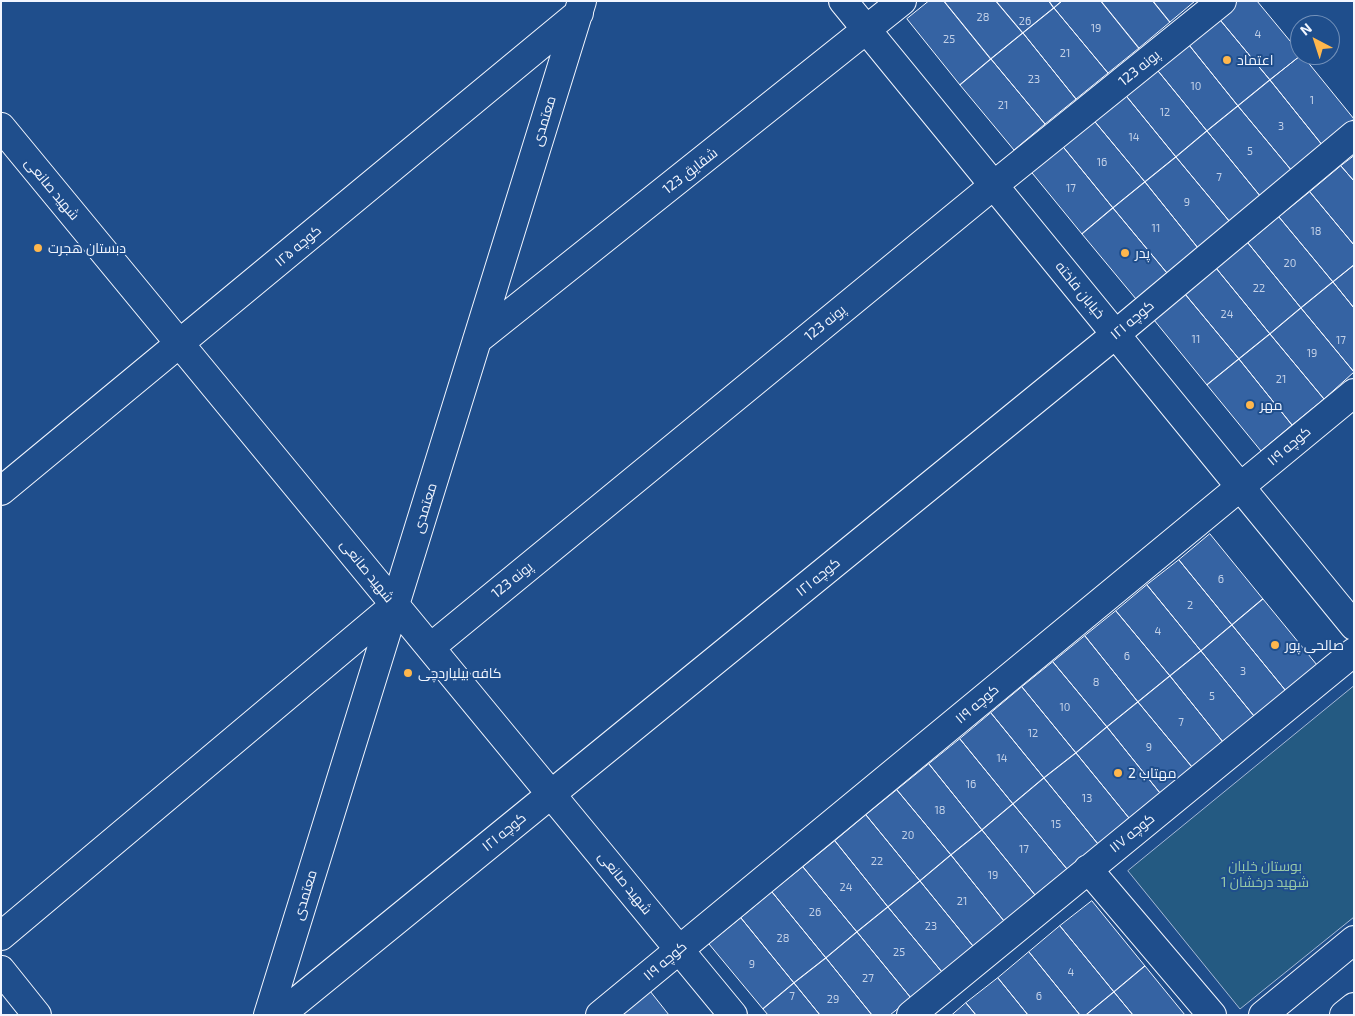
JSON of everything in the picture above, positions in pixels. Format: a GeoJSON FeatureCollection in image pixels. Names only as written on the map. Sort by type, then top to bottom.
{"type":"FeatureCollection","features":[{"type":"Feature","properties":{"kind":"street","name":"خیابان فاخته"},"geometry":{"type":"LineString","coordinates":[[843,1],[1354,626]]}},
{"type":"Feature","properties":{"kind":"street","name":"123 شقایق"},"geometry":{"type":"LineString","coordinates":[[477,340],[902,1]]}},
{"type":"Feature","properties":{"kind":"street","name":"123 پونه"},"geometry":{"type":"LineString","coordinates":[[430,647],[994,185],[1222,1]]}},
{"type":"Feature","properties":{"kind":"street","name":"معتمدی"},"geometry":{"type":"LineString","coordinates":[[268,1015],[477,340],[584,6]]}},
{"type":"Feature","properties":{"kind":"street","name":"کوچه ۱۲۵"},"geometry":{"type":"LineString","coordinates":[[1,491],[584,6]]}},
{"type":"Feature","properties":{"kind":"street","name":"شهید صانعی"},"geometry":{"type":"LineString","coordinates":[[1,127],[733,1015]]}},
{"type":"Feature","properties":{"kind":"street","name":"کوچه ۱۲۱"},"geometry":{"type":"LineString","coordinates":[[280,1015],[1116,334],[1354,135]]}},
{"type":"Feature","properties":{"kind":"street","name":"کوچه ۱۱۹"},"geometry":{"type":"LineString","coordinates":[[600,1015],[1354,392]]}},
{"type":"Feature","properties":{"kind":"street"},"geometry":{"type":"LineString","coordinates":[[1,936],[395,605]]}},
{"type":"Feature","properties":{"kind":"street","name":"کوچه ۱۱۷"},"geometry":{"type":"LineString","coordinates":[[911,1015],[1354,652]]}},
{"type":"Feature","properties":{"kind":"street"},"geometry":{"type":"LineString","coordinates":[[1088,869],[1212,1015]]}},
{"type":"Feature","properties":{"kind":"street"},"geometry":{"type":"LineString","coordinates":[[1270,1013],[1354,940]]}},
{"type":"Feature","properties":{"kind":"street"},"geometry":{"type":"LineString","coordinates":[[1,970],[37,1015]]}},
{"type":"Feature","properties":{"kind":"street"},"geometry":{"type":"LineString","coordinates":[[1344,1015],[1354,1007]]}},
{"type":"Feature","properties":{"kind":"green space","name":"بوستان خلبان شهید درخشان 1"},"geometry":{"type":"Polygon","coordinates":[[[1354,686],[1354,917],[1240,1009],[1128,871],[1354,686]]]}},
{"type":"Feature","properties":{"kind":"building"},"geometry":{"type":"Polygon","coordinates":[[[929,1],[944,1],[991,59],[960,85],[907,19],[929,1]]]}},
{"type":"Feature","properties":{"kind":"building"},"geometry":{"type":"Polygon","coordinates":[[[944,1],[996,1],[1023,33],[991,59],[944,1]]]}},
{"type":"Feature","properties":{"kind":"building"},"geometry":{"type":"Polygon","coordinates":[[[996,1],[1049,1],[1054,8],[1023,33],[996,1]]]}},
{"type":"Feature","properties":{"kind":"building"},"geometry":{"type":"Polygon","coordinates":[[[1049,1],[1062,1],[1054,8],[1049,1]]]}},
{"type":"Feature","properties":{"kind":"building"},"geometry":{"type":"Polygon","coordinates":[[[1062,1],[1101,1],[1139,48],[1108,73],[1054,8],[1062,1]]]}},
{"type":"Feature","properties":{"kind":"building"},"geometry":{"type":"Polygon","coordinates":[[[1101,1],[1153,1],[1170,22],[1139,48],[1101,1]]]}},
{"type":"Feature","properties":{"kind":"building"},"geometry":{"type":"Polygon","coordinates":[[[1153,1],[1195,1],[1170,22],[1153,1]]]}},
{"type":"Feature","properties":{"kind":"building"},"geometry":{"type":"Polygon","coordinates":[[[1233,1],[1257,1],[1290,41],[1290,64],[1270,80],[1216,15],[1233,1]]]}},
{"type":"Feature","properties":{"kind":"building"},"geometry":{"type":"Polygon","coordinates":[[[1054,8],[1108,73],[1076,99],[1023,33],[1054,8]]]}},
{"type":"Feature","properties":{"kind":"building","name":"اعتماد"},"geometry":{"type":"Polygon","coordinates":[[[1216,15],[1270,80],[1238,106],[1185,40],[1216,15]]]}},
{"type":"Feature","properties":{"kind":"building"},"geometry":{"type":"Polygon","coordinates":[[[1023,33],[1076,99],[1045,124],[991,59],[1023,33]]]}},
{"type":"Feature","properties":{"kind":"building"},"geometry":{"type":"Polygon","coordinates":[[[1185,40],[1238,106],[1207,131],[1154,66],[1185,40]]]}},
{"type":"Feature","properties":{"kind":"building"},"geometry":{"type":"Polygon","coordinates":[[[991,59],[1045,124],[1014,150],[960,85],[991,59]]]}},
{"type":"Feature","properties":{"kind":"building"},"geometry":{"type":"Polygon","coordinates":[[[1290,64],[1310,65],[1354,119],[1323,146],[1270,80],[1290,64]]]}},
{"type":"Feature","properties":{"kind":"building"},"geometry":{"type":"Polygon","coordinates":[[[1154,66],[1207,131],[1176,157],[1123,92],[1154,66]]]}},
{"type":"Feature","properties":{"kind":"building"},"geometry":{"type":"Polygon","coordinates":[[[1270,80],[1323,146],[1292,171],[1238,106],[1270,80]]]}},
{"type":"Feature","properties":{"kind":"building"},"geometry":{"type":"Polygon","coordinates":[[[1123,92],[1176,157],[1145,182],[1091,117],[1123,92]]]}},
{"type":"Feature","properties":{"kind":"building"},"geometry":{"type":"Polygon","coordinates":[[[1238,106],[1292,171],[1261,197],[1207,131],[1238,106]]]}},
{"type":"Feature","properties":{"kind":"building"},"geometry":{"type":"Polygon","coordinates":[[[1091,117],[1145,182],[1113,208],[1060,143],[1091,117]]]}},
{"type":"Feature","properties":{"kind":"building"},"geometry":{"type":"Polygon","coordinates":[[[1207,131],[1261,197],[1230,222],[1176,157],[1207,131]]]}},
{"type":"Feature","properties":{"kind":"building"},"geometry":{"type":"Polygon","coordinates":[[[1060,143],[1113,208],[1082,234],[1028,168],[1060,143]]]}},
{"type":"Feature","properties":{"kind":"building"},"geometry":{"type":"Polygon","coordinates":[[[1354,156],[1354,181],[1341,166],[1354,156]]]}},
{"type":"Feature","properties":{"kind":"building"},"geometry":{"type":"Polygon","coordinates":[[[1176,157],[1230,222],[1198,248],[1145,182],[1176,157]]]}},
{"type":"Feature","properties":{"kind":"building"},"geometry":{"type":"Polygon","coordinates":[[[1341,166],[1354,181],[1354,245],[1310,192],[1341,166]]]}},
{"type":"Feature","properties":{"kind":"building"},"geometry":{"type":"Polygon","coordinates":[[[1145,182],[1198,248],[1167,273],[1113,208],[1145,182]]]}},
{"type":"Feature","properties":{"kind":"building"},"geometry":{"type":"Polygon","coordinates":[[[1310,192],[1354,245],[1354,265],[1333,282],[1279,217],[1310,192]]]}},
{"type":"Feature","properties":{"kind":"building","name":"پدر"},"geometry":{"type":"Polygon","coordinates":[[[1113,208],[1167,273],[1136,299],[1082,234],[1113,208]]]}},
{"type":"Feature","properties":{"kind":"building"},"geometry":{"type":"Polygon","coordinates":[[[1279,217],[1333,282],[1301,308],[1248,243],[1279,217]]]}},
{"type":"Feature","properties":{"kind":"building"},"geometry":{"type":"Polygon","coordinates":[[[1248,243],[1301,308],[1270,334],[1216,268],[1248,243]]]}},
{"type":"Feature","properties":{"kind":"building"},"geometry":{"type":"Polygon","coordinates":[[[1354,265],[1354,308],[1333,282],[1354,265]]]}},
{"type":"Feature","properties":{"kind":"building"},"geometry":{"type":"Polygon","coordinates":[[[1216,268],[1270,334],[1239,359],[1185,294],[1216,268]]]}},
{"type":"Feature","properties":{"kind":"building"},"geometry":{"type":"Polygon","coordinates":[[[1333,282],[1354,308],[1354,372],[1301,308],[1333,282]]]}},
{"type":"Feature","properties":{"kind":"building"},"geometry":{"type":"Polygon","coordinates":[[[1185,294],[1239,359],[1207,385],[1154,320],[1185,294]]]}},
{"type":"Feature","properties":{"kind":"building"},"geometry":{"type":"Polygon","coordinates":[[[1301,308],[1354,372],[1324,399],[1270,334],[1301,308]]]}},
{"type":"Feature","properties":{"kind":"building"},"geometry":{"type":"Polygon","coordinates":[[[1270,334],[1324,399],[1292,425],[1239,359],[1270,334]]]}},
{"type":"Feature","properties":{"kind":"building","name":"مهر"},"geometry":{"type":"Polygon","coordinates":[[[1239,359],[1292,425],[1261,451],[1207,385],[1239,359]]]}},
{"type":"Feature","properties":{"kind":"building"},"geometry":{"type":"Polygon","coordinates":[[[1210,534],[1263,599],[1232,625],[1179,560],[1210,534]]]}},
{"type":"Feature","properties":{"kind":"building"},"geometry":{"type":"Polygon","coordinates":[[[1179,560],[1232,625],[1201,651],[1147,585],[1179,560]]]}},
{"type":"Feature","properties":{"kind":"building"},"geometry":{"type":"Polygon","coordinates":[[[1147,585],[1201,651],[1170,676],[1116,611],[1147,585]]]}},
{"type":"Feature","properties":{"kind":"building","name":"صالحی پور"},"geometry":{"type":"Polygon","coordinates":[[[1263,599],[1317,665],[1286,691],[1232,625],[1263,599]]]}},
{"type":"Feature","properties":{"kind":"building"},"geometry":{"type":"Polygon","coordinates":[[[1116,611],[1170,676],[1138,702],[1085,636],[1116,611]]]}},
{"type":"Feature","properties":{"kind":"building"},"geometry":{"type":"Polygon","coordinates":[[[1232,625],[1286,691],[1254,716],[1201,651],[1232,625]]]}},
{"type":"Feature","properties":{"kind":"building"},"geometry":{"type":"Polygon","coordinates":[[[1085,636],[1138,702],[1107,727],[1053,662],[1085,636]]]}},
{"type":"Feature","properties":{"kind":"building"},"geometry":{"type":"Polygon","coordinates":[[[1201,651],[1254,716],[1223,742],[1170,676],[1201,651]]]}},
{"type":"Feature","properties":{"kind":"building"},"geometry":{"type":"Polygon","coordinates":[[[1053,662],[1107,727],[1076,753],[1022,687],[1053,662]]]}},
{"type":"Feature","properties":{"kind":"building"},"geometry":{"type":"Polygon","coordinates":[[[1170,676],[1223,742],[1192,767],[1138,702],[1170,676]]]}},
{"type":"Feature","properties":{"kind":"building"},"geometry":{"type":"Polygon","coordinates":[[[1022,687],[1076,753],[1044,778],[991,713],[1022,687]]]}},
{"type":"Feature","properties":{"kind":"building"},"geometry":{"type":"Polygon","coordinates":[[[1138,702],[1192,767],[1160,793],[1107,727],[1138,702]]]}},
{"type":"Feature","properties":{"kind":"building"},"geometry":{"type":"Polygon","coordinates":[[[991,713],[1044,778],[1013,804],[960,739],[991,713]]]}},
{"type":"Feature","properties":{"kind":"building","name":"مهتاب 2"},"geometry":{"type":"Polygon","coordinates":[[[1107,727],[1160,793],[1129,818],[1076,753],[1107,727]]]}},
{"type":"Feature","properties":{"kind":"building"},"geometry":{"type":"Polygon","coordinates":[[[960,739],[1013,804],[982,830],[929,764],[960,739]]]}},
{"type":"Feature","properties":{"kind":"building"},"geometry":{"type":"Polygon","coordinates":[[[1076,753],[1129,818],[1098,844],[1044,778],[1076,753]]]}},
{"type":"Feature","properties":{"kind":"building"},"geometry":{"type":"Polygon","coordinates":[[[929,764],[982,830],[951,855],[897,790],[929,764]]]}},
{"type":"Feature","properties":{"kind":"building"},"geometry":{"type":"Polygon","coordinates":[[[1044,778],[1098,844],[1067,869],[1013,804],[1044,778]]]}},
{"type":"Feature","properties":{"kind":"building"},"geometry":{"type":"Polygon","coordinates":[[[897,790],[951,855],[920,881],[866,815],[897,790]]]}},
{"type":"Feature","properties":{"kind":"building"},"geometry":{"type":"Polygon","coordinates":[[[1013,804],[1067,869],[1035,895],[982,830],[1013,804]]]}},
{"type":"Feature","properties":{"kind":"building"},"geometry":{"type":"Polygon","coordinates":[[[866,815],[920,881],[888,907],[835,841],[866,815]]]}},
{"type":"Feature","properties":{"kind":"building"},"geometry":{"type":"Polygon","coordinates":[[[982,830],[1035,895],[1004,921],[951,855],[982,830]]]}},
{"type":"Feature","properties":{"kind":"building"},"geometry":{"type":"Polygon","coordinates":[[[835,841],[888,907],[857,932],[803,867],[835,841]]]}},
{"type":"Feature","properties":{"kind":"building"},"geometry":{"type":"Polygon","coordinates":[[[951,855],[1004,921],[973,946],[920,881],[951,855]]]}},
{"type":"Feature","properties":{"kind":"building"},"geometry":{"type":"Polygon","coordinates":[[[803,867],[857,932],[826,958],[772,892],[803,867]]]}},
{"type":"Feature","properties":{"kind":"building"},"geometry":{"type":"Polygon","coordinates":[[[920,881],[973,946],[942,972],[888,907],[920,881]]]}},
{"type":"Feature","properties":{"kind":"building"},"geometry":{"type":"Polygon","coordinates":[[[772,892],[826,958],[794,983],[741,918],[772,892]]]}},
{"type":"Feature","properties":{"kind":"building"},"geometry":{"type":"Polygon","coordinates":[[[1092,901],[1145,966],[1114,992],[1060,926],[1092,901]]]}},
{"type":"Feature","properties":{"kind":"building"},"geometry":{"type":"Polygon","coordinates":[[[888,907],[942,972],[911,998],[857,932],[888,907]]]}},
{"type":"Feature","properties":{"kind":"building"},"geometry":{"type":"Polygon","coordinates":[[[741,918],[794,983],[763,1009],[709,944],[741,918]]]}},
{"type":"Feature","properties":{"kind":"building"},"geometry":{"type":"Polygon","coordinates":[[[1060,926],[1114,992],[1086,1015],[1080,1015],[1029,952],[1060,926]]]}},
{"type":"Feature","properties":{"kind":"building"},"geometry":{"type":"Polygon","coordinates":[[[857,932],[911,998],[890,1015],[872,1015],[826,958],[857,932]]]}},
{"type":"Feature","properties":{"kind":"building"},"geometry":{"type":"Polygon","coordinates":[[[1029,952],[1080,1015],[1028,1015],[998,978],[1029,952]]]}},
{"type":"Feature","properties":{"kind":"building"},"geometry":{"type":"Polygon","coordinates":[[[826,958],[872,1015],[820,1015],[794,983],[826,958]]]}},
{"type":"Feature","properties":{"kind":"building"},"geometry":{"type":"Polygon","coordinates":[[[1145,966],[1185,1015],[1133,1015],[1114,992],[1145,966]]]}},
{"type":"Feature","properties":{"kind":"building"},"geometry":{"type":"Polygon","coordinates":[[[998,978],[1028,1015],[976,1015],[966,1003],[998,978]]]}},
{"type":"Feature","properties":{"kind":"building"},"geometry":{"type":"Polygon","coordinates":[[[794,983],[820,1015],[768,1015],[763,1009],[794,983]]]}},
{"type":"Feature","properties":{"kind":"building"},"geometry":{"type":"Polygon","coordinates":[[[650,991],[669,1015],[621,1015],[650,991]]]}},
{"type":"Feature","properties":{"kind":"building"},"geometry":{"type":"Polygon","coordinates":[[[1114,992],[1133,1015],[1086,1015],[1114,992]]]}},
{"type":"Feature","properties":{"kind":"building"},"geometry":{"type":"Polygon","coordinates":[[[966,1003],[976,1015],[952,1015],[966,1003]]]}},
{"type":"Feature","properties":{"kind":"place","name":"اعتماد"},"geometry":{"type":"Point","coordinates":[1227,60]}},
{"type":"Feature","properties":{"kind":"place","name":"دبستان هجرت"},"geometry":{"type":"Point","coordinates":[38,248]}},
{"type":"Feature","properties":{"kind":"place","name":"پدر"},"geometry":{"type":"Point","coordinates":[1125,253]}},
{"type":"Feature","properties":{"kind":"place","name":"مهر"},"geometry":{"type":"Point","coordinates":[1250,405]}},
{"type":"Feature","properties":{"kind":"place","name":"صالحی پور"},"geometry":{"type":"Point","coordinates":[1275,645]}},
{"type":"Feature","properties":{"kind":"place","name":"کافه بیلیاردچی"},"geometry":{"type":"Point","coordinates":[408,673]}},
{"type":"Feature","properties":{"kind":"place","name":"مهتاب 2"},"geometry":{"type":"Point","coordinates":[1118,773]}}]}
